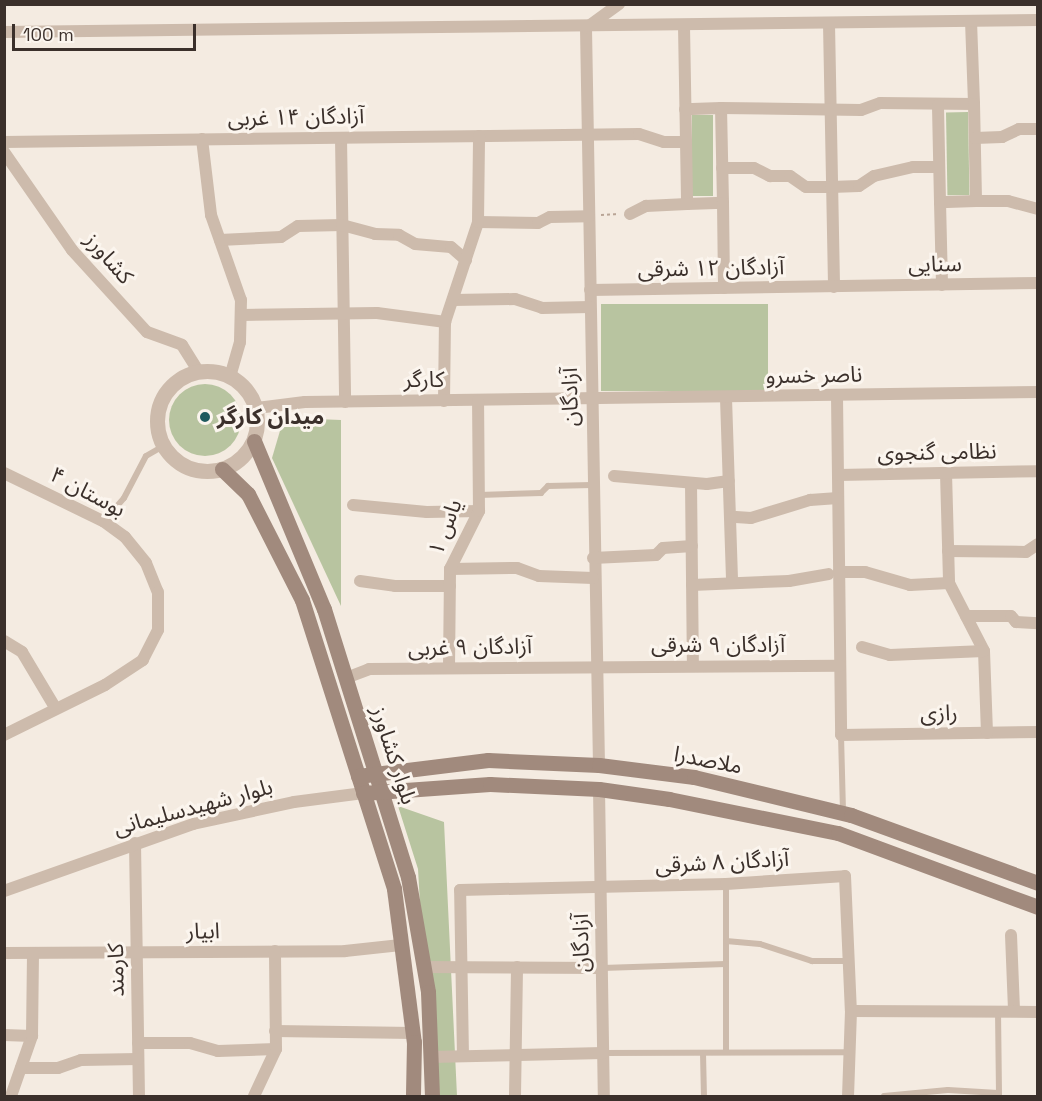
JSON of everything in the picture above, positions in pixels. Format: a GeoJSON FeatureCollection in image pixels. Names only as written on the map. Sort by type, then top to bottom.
{"type":"FeatureCollection","features":[{"type":"Feature","properties":{"kind":"main road","name":"بلوار کشاورز"},"geometry":{"type":"LineString","coordinates":[[254,441],[324,609],[408,877],[424,967],[432,1096]]}},
{"type":"Feature","properties":{"kind":"main road","name":"بلوار کشاورز"},"geometry":{"type":"LineString","coordinates":[[222,469],[248,494],[302,600],[394,889],[413,1033],[413,1096]]}},
{"type":"Feature","properties":{"kind":"main road","name":"ملاصدرا"},"geometry":{"type":"LineString","coordinates":[[358,776],[488,760],[599,765],[694,777],[843,813],[1038,883]]}},
{"type":"Feature","properties":{"kind":"main road","name":"ملاصدرا"},"geometry":{"type":"LineString","coordinates":[[363,793],[490,784],[599,789],[669,799],[837,833],[1038,907]]}},
{"type":"Feature","properties":{"kind":"street"},"geometry":{"type":"LineString","coordinates":[[586,28],[619,4]]}},
{"type":"Feature","properties":{"kind":"street"},"geometry":{"type":"LineString","coordinates":[[4,32],[586,28],[1038,20]]}},
{"type":"Feature","properties":{"kind":"street"},"geometry":{"type":"LineString","coordinates":[[971,21],[976,201]]}},
{"type":"Feature","properties":{"kind":"street"},"geometry":{"type":"LineString","coordinates":[[829,24],[828,109],[834,287]]}},
{"type":"Feature","properties":{"kind":"street"},"geometry":{"type":"LineString","coordinates":[[684,26],[687,204]]}},
{"type":"Feature","properties":{"kind":"street","name":"آزادگان"},"geometry":{"type":"LineString","coordinates":[[586,28],[593,578],[599,765]]}},
{"type":"Feature","properties":{"kind":"street"},"geometry":{"type":"LineString","coordinates":[[685,108],[861,110],[880,103],[974,104]]}},
{"type":"Feature","properties":{"kind":"street"},"geometry":{"type":"LineString","coordinates":[[938,105],[942,285]]}},
{"type":"Feature","properties":{"kind":"street"},"geometry":{"type":"LineString","coordinates":[[721,108],[724,288]]}},
{"type":"Feature","properties":{"kind":"street"},"geometry":{"type":"LineString","coordinates":[[975,138],[1002,137],[1019,129],[1038,129]]}},
{"type":"Feature","properties":{"kind":"street","name":"آزادگان ۱۴ غربی"},"geometry":{"type":"LineString","coordinates":[[4,142],[639,134],[664,142],[686,142]]}},
{"type":"Feature","properties":{"kind":"street"},"geometry":{"type":"LineString","coordinates":[[444,401],[446,322],[478,222],[479,136]]}},
{"type":"Feature","properties":{"kind":"street"},"geometry":{"type":"LineString","coordinates":[[341,138],[345,402]]}},
{"type":"Feature","properties":{"kind":"street"},"geometry":{"type":"LineString","coordinates":[[202,139],[211,215],[241,300],[240,342],[230,376]]}},
{"type":"Feature","properties":{"kind":"street","name":"کشاورز"},"geometry":{"type":"LineString","coordinates":[[4,152],[72,250],[147,332],[182,345],[199,372]]}},
{"type":"Feature","properties":{"kind":"street"},"geometry":{"type":"LineString","coordinates":[[722,168],[754,168],[770,176],[790,176],[806,187],[831,187],[859,186],[874,176],[913,167],[939,167]]}},
{"type":"Feature","properties":{"kind":"street"},"geometry":{"type":"LineString","coordinates":[[940,202],[1008,201],[1038,209]]}},
{"type":"Feature","properties":{"kind":"street"},"geometry":{"type":"LineString","coordinates":[[630,214],[646,206],[723,203]]}},
{"type":"Feature","properties":{"kind":"street"},"geometry":{"type":"LineString","coordinates":[[478,222],[538,223],[550,217],[589,216]]}},
{"type":"Feature","properties":{"kind":"street"},"geometry":{"type":"LineString","coordinates":[[220,240],[281,237],[298,226],[342,225],[375,234],[399,235],[415,244],[451,247],[466,260]]}},
{"type":"Feature","properties":{"kind":"street","name":"سنایی"},"geometry":{"type":"LineString","coordinates":[[834,287],[1038,284]]}},
{"type":"Feature","properties":{"kind":"street","name":"آزادگان ۱۲ شرقی"},"geometry":{"type":"LineString","coordinates":[[590,290],[834,287]]}},
{"type":"Feature","properties":{"kind":"street"},"geometry":{"type":"LineString","coordinates":[[453,300],[515,299],[542,308],[590,307]]}},
{"type":"Feature","properties":{"kind":"street"},"geometry":{"type":"LineString","coordinates":[[241,315],[378,313],[446,322]]}},
{"type":"Feature","properties":{"kind":"street"},"geometry":{"type":"LineString","coordinates":[[199,372],[230,376],[250,392],[256,408],[254,441],[246,454],[222,469],[205,471],[189,468],[163,446],[157,412],[163,396],[174,383],[199,372]]}},
{"type":"Feature","properties":{"kind":"street","name":"ناصر خسرو"},"geometry":{"type":"LineString","coordinates":[[591,400],[1038,392]]}},
{"type":"Feature","properties":{"kind":"street"},"geometry":{"type":"LineString","coordinates":[[837,396],[838,498],[833,573],[840,666],[841,735]]}},
{"type":"Feature","properties":{"kind":"street"},"geometry":{"type":"LineString","coordinates":[[726,398],[732,583]]}},
{"type":"Feature","properties":{"kind":"street","name":"کارگر"},"geometry":{"type":"LineString","coordinates":[[256,408],[345,402],[591,400]]}},
{"type":"Feature","properties":{"kind":"street","name":"یاس ۱"},"geometry":{"type":"LineString","coordinates":[[449,668],[450,569],[479,511],[478,401]]}},
{"type":"Feature","properties":{"kind":"street","name":"نظامی گنجوی"},"geometry":{"type":"LineString","coordinates":[[838,475],[1038,471]]}},
{"type":"Feature","properties":{"kind":"street","name":"بوستان ۴"},"geometry":{"type":"LineString","coordinates":[[4,473],[103,521],[125,537],[146,563],[158,592],[158,630],[143,660],[56,710]]}},
{"type":"Feature","properties":{"kind":"street"},"geometry":{"type":"LineString","coordinates":[[946,473],[949,583],[984,651],[987,733]]}},
{"type":"Feature","properties":{"kind":"street"},"geometry":{"type":"LineString","coordinates":[[614,476],[691,483],[729,481]]}},
{"type":"Feature","properties":{"kind":"street"},"geometry":{"type":"LineString","coordinates":[[691,483],[693,666]]}},
{"type":"Feature","properties":{"kind":"street"},"geometry":{"type":"LineString","coordinates":[[736,517],[751,518],[810,500],[838,498]]}},
{"type":"Feature","properties":{"kind":"street"},"geometry":{"type":"LineString","coordinates":[[353,506],[427,512],[479,511]]}},
{"type":"Feature","properties":{"kind":"street"},"geometry":{"type":"LineString","coordinates":[[948,551],[1026,552],[1038,544]]}},
{"type":"Feature","properties":{"kind":"street"},"geometry":{"type":"LineString","coordinates":[[593,558],[656,555],[663,548],[692,546]]}},
{"type":"Feature","properties":{"kind":"street"},"geometry":{"type":"LineString","coordinates":[[450,569],[517,568],[539,576],[593,578]]}},
{"type":"Feature","properties":{"kind":"street"},"geometry":{"type":"LineString","coordinates":[[692,585],[789,581],[833,573],[865,572],[910,585],[949,583]]}},
{"type":"Feature","properties":{"kind":"street"},"geometry":{"type":"LineString","coordinates":[[360,581],[395,586],[450,586]]}},
{"type":"Feature","properties":{"kind":"street"},"geometry":{"type":"LineString","coordinates":[[966,616],[1011,616],[1017,622],[1038,623]]}},
{"type":"Feature","properties":{"kind":"street"},"geometry":{"type":"LineString","coordinates":[[4,641],[22,652],[56,710],[4,735]]}},
{"type":"Feature","properties":{"kind":"street"},"geometry":{"type":"LineString","coordinates":[[862,647],[890,655],[984,651]]}},
{"type":"Feature","properties":{"kind":"street","name":"آزادگان ۹ شرقی"},"geometry":{"type":"LineString","coordinates":[[596,667],[840,666]]}},
{"type":"Feature","properties":{"kind":"street","name":"آزادگان ۹ غربی"},"geometry":{"type":"LineString","coordinates":[[346,678],[369,669],[596,667]]}},
{"type":"Feature","properties":{"kind":"street","name":"رازی"},"geometry":{"type":"LineString","coordinates":[[841,735],[1038,732]]}},
{"type":"Feature","properties":{"kind":"street","name":"آزادگان"},"geometry":{"type":"LineString","coordinates":[[599,789],[604,1096]]}},
{"type":"Feature","properties":{"kind":"street","name":"بلوار شهیدسلیمانی"},"geometry":{"type":"LineString","coordinates":[[4,891],[193,824],[294,802],[363,793]]}},
{"type":"Feature","properties":{"kind":"street","name":"کارمند"},"geometry":{"type":"LineString","coordinates":[[135,843],[139,1096]]}},
{"type":"Feature","properties":{"kind":"street","name":"آزادگان ۸ شرقی"},"geometry":{"type":"LineString","coordinates":[[462,966],[460,890],[726,884],[845,876],[849,961]]}},
{"type":"Feature","properties":{"kind":"street"},"geometry":{"type":"LineString","coordinates":[[1011,935],[1014,1011]]}},
{"type":"Feature","properties":{"kind":"street","name":"ابیار"},"geometry":{"type":"LineString","coordinates":[[4,953],[275,951],[401,945]]}},
{"type":"Feature","properties":{"kind":"street"},"geometry":{"type":"LineString","coordinates":[[254,1096],[276,1048],[275,951]]}},
{"type":"Feature","properties":{"kind":"street"},"geometry":{"type":"LineString","coordinates":[[12,1096],[32,1036],[33,953]]}},
{"type":"Feature","properties":{"kind":"street"},"geometry":{"type":"LineString","coordinates":[[848,1096],[847,1057],[852,1052],[849,961]]}},
{"type":"Feature","properties":{"kind":"street"},"geometry":{"type":"LineString","coordinates":[[462,966],[463,1056]]}},
{"type":"Feature","properties":{"kind":"street"},"geometry":{"type":"LineString","coordinates":[[424,967],[602,968]]}},
{"type":"Feature","properties":{"kind":"street"},"geometry":{"type":"LineString","coordinates":[[515,1096],[518,1055],[517,967]]}},
{"type":"Feature","properties":{"kind":"street"},"geometry":{"type":"LineString","coordinates":[[851,1011],[1038,1012]]}},
{"type":"Feature","properties":{"kind":"street"},"geometry":{"type":"LineString","coordinates":[[275,1030],[413,1033]]}},
{"type":"Feature","properties":{"kind":"street"},"geometry":{"type":"LineString","coordinates":[[4,1035],[32,1036]]}},
{"type":"Feature","properties":{"kind":"street"},"geometry":{"type":"LineString","coordinates":[[138,1043],[190,1043],[218,1051],[276,1048]]}},
{"type":"Feature","properties":{"kind":"street"},"geometry":{"type":"LineString","coordinates":[[431,1057],[603,1053]]}},
{"type":"Feature","properties":{"kind":"street"},"geometry":{"type":"LineString","coordinates":[[21,1068],[58,1068],[81,1060],[138,1059]]}},
{"type":"Feature","properties":{"kind":"lane"},"geometry":{"type":"LineString","coordinates":[[103,521],[124,498],[146,456],[163,446]]}},
{"type":"Feature","properties":{"kind":"lane"},"geometry":{"type":"LineString","coordinates":[[479,495],[541,493],[548,486],[592,485]]}},
{"type":"Feature","properties":{"kind":"lane"},"geometry":{"type":"LineString","coordinates":[[841,735],[843,813]]}},
{"type":"Feature","properties":{"kind":"lane"},"geometry":{"type":"LineString","coordinates":[[726,884],[726,1052]]}},
{"type":"Feature","properties":{"kind":"lane"},"geometry":{"type":"LineString","coordinates":[[726,941],[760,944],[812,960],[849,961]]}},
{"type":"Feature","properties":{"kind":"lane"},"geometry":{"type":"LineString","coordinates":[[602,968],[726,964]]}},
{"type":"Feature","properties":{"kind":"lane"},"geometry":{"type":"LineString","coordinates":[[884,1096],[936,1090],[961,1095],[999,1095],[998,1011]]}},
{"type":"Feature","properties":{"kind":"lane"},"geometry":{"type":"LineString","coordinates":[[603,1053],[852,1052]]}},
{"type":"Feature","properties":{"kind":"lane"},"geometry":{"type":"LineString","coordinates":[[704,1053],[704,1096]]}},
{"type":"Feature","properties":{"kind":"path"},"geometry":{"type":"LineString","coordinates":[[589,216],[630,214]]}},
{"type":"Feature","properties":{"kind":"green space"},"geometry":{"type":"Polygon","coordinates":[[[946,112],[968,112],[969,195],[947,195],[946,112]]]}},
{"type":"Feature","properties":{"kind":"green space"},"geometry":{"type":"Polygon","coordinates":[[[692,115],[713,115],[713,196],[692,196],[692,115]]]}},
{"type":"Feature","properties":{"kind":"green space"},"geometry":{"type":"Polygon","coordinates":[[[601,304],[768,304],[768,391],[601,391],[601,304]]]}},
{"type":"Feature","properties":{"kind":"green space"},"geometry":{"type":"Polygon","coordinates":[[[205,384],[225,390],[235,400],[241,420],[235,440],[225,450],[205,456],[185,450],[175,440],[169,420],[175,400],[185,390],[205,384]]]}},
{"type":"Feature","properties":{"kind":"green space"},"geometry":{"type":"Polygon","coordinates":[[[291,418],[341,420],[341,606],[272,458],[282,424],[291,418]]]}},
{"type":"Feature","properties":{"kind":"green space"},"geometry":{"type":"Polygon","coordinates":[[[398,806],[444,822],[457,1096],[431,1096],[418,869],[398,806]]]}},
{"type":"Feature","properties":{"kind":"place","name":"میدان کارگر"},"geometry":{"type":"Point","coordinates":[205,417]}}]}
